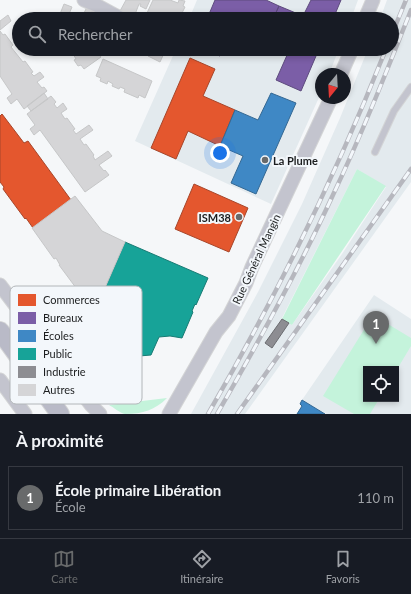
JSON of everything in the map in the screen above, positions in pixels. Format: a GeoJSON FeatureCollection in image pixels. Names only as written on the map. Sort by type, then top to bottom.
{"type":"FeatureCollection","features":[{"type":"Feature","properties":{"kind":"main road"},"geometry":{"type":"LineString","coordinates":[[0,331],[10,345]]}},
{"type":"Feature","properties":{"kind":"main road"},"geometry":{"type":"LineString","coordinates":[[53,404],[60,414]]}},
{"type":"Feature","properties":{"kind":"street"},"geometry":{"type":"LineString","coordinates":[[84,0],[109,12]]}},
{"type":"Feature","properties":{"kind":"street"},"geometry":{"type":"LineString","coordinates":[[368,12],[373,0]]}},
{"type":"Feature","properties":{"kind":"street"},"geometry":{"type":"LineString","coordinates":[[344,68],[349,56]]}},
{"type":"Feature","properties":{"kind":"street","name":"Rue Général Mangin"},"geometry":{"type":"LineString","coordinates":[[169,414],[216,332],[229,316],[246,283],[252,267],[328,104]]}},
{"type":"Feature","properties":{"kind":"street"},"geometry":{"type":"LineString","coordinates":[[0,285],[10,298]]}},
{"type":"Feature","properties":{"kind":"street"},"geometry":{"type":"LineString","coordinates":[[0,380],[10,394]]}},
{"type":"Feature","properties":{"kind":"street"},"geometry":{"type":"LineString","coordinates":[[18,404],[25,414]]}},
{"type":"Feature","properties":{"kind":"street"},"geometry":{"type":"LineString","coordinates":[[90,404],[100,414]]}},
{"type":"Feature","properties":{"kind":"lane"},"geometry":{"type":"LineString","coordinates":[[375,152],[394,111],[411,86]]}},
{"type":"Feature","properties":{"kind":"shaded area"},"geometry":{"type":"Polygon","coordinates":[[[197,0],[358,0],[354,12],[192,12],[197,0]]]}},
{"type":"Feature","properties":{"kind":"shaded area"},"geometry":{"type":"Polygon","coordinates":[[[387,0],[411,0],[411,182],[245,414],[191,414],[258,292],[302,204],[346,104],[351,104],[351,91],[365,56],[399,56],[399,12],[383,12],[387,0]],[[357,169],[282,318],[292,325],[342,254],[386,187],[357,169]]]}},
{"type":"Feature","properties":{"kind":"shaded area"},"geometry":{"type":"Polygon","coordinates":[[[173,56],[336,56],[331,68],[315,68],[316,104],[271,204],[135,141],[173,56]]]}},
{"type":"Feature","properties":{"kind":"shaded area"},"geometry":{"type":"Polygon","coordinates":[[[374,295],[411,319],[411,414],[326,414],[302,400],[374,295]]]}},
{"type":"Feature","properties":{"kind":"green space"},"geometry":{"type":"Polygon","coordinates":[[[357,169],[386,186],[292,325],[282,319],[357,169]]]}},
{"type":"Feature","properties":{"kind":"green space"},"geometry":{"type":"Polygon","coordinates":[[[373,315],[411,338],[411,346],[399,366],[363,366],[363,402],[377,402],[370,414],[354,414],[323,396],[373,315]]]}},
{"type":"Feature","properties":{"kind":"green space"},"geometry":{"type":"Polygon","coordinates":[[[167,398],[158,406],[137,413],[125,414],[109,405],[142,404],[142,401],[167,398]]]}},
{"type":"Feature","properties":{"kind":"building: Commerces"},"geometry":{"type":"Polygon","coordinates":[[[190,58],[215,69],[203,96],[235,110],[220,146],[188,131],[176,159],[151,148],[190,58]]]}},
{"type":"Feature","properties":{"kind":"building: Commerces"},"geometry":{"type":"Polygon","coordinates":[[[2,114],[24,143],[28,141],[71,200],[33,228],[3,189],[4,187],[0,182],[0,116],[2,114]]]}},
{"type":"Feature","properties":{"kind":"building: Commerces"},"geometry":{"type":"Polygon","coordinates":[[[194,184],[248,208],[229,252],[175,229],[194,184]]]}},
{"type":"Feature","properties":{"kind":"building: Bureaux"},"geometry":{"type":"Polygon","coordinates":[[[215,0],[266,0],[279,6],[276,12],[210,12],[215,0]]]}},
{"type":"Feature","properties":{"kind":"building: Bureaux"},"geometry":{"type":"Polygon","coordinates":[[[311,0],[341,0],[336,12],[305,12],[311,0]]]}},
{"type":"Feature","properties":{"kind":"building: Bureaux"},"geometry":{"type":"Polygon","coordinates":[[[279,6],[293,12],[276,12],[279,6]]]}},
{"type":"Feature","properties":{"kind":"building: Bureaux"},"geometry":{"type":"Polygon","coordinates":[[[287,56],[316,56],[301,91],[276,80],[287,56]]]}},
{"type":"Feature","properties":{"kind":"building: Écoles"},"geometry":{"type":"Polygon","coordinates":[[[271,93],[296,103],[256,194],[231,183],[243,156],[220,146],[235,110],[258,120],[271,93]]]}},
{"type":"Feature","properties":{"kind":"building: Écoles"},"geometry":{"type":"Polygon","coordinates":[[[302,400],[325,414],[297,414],[302,406],[300,404],[302,400]]]}},
{"type":"Feature","properties":{"kind":"building: Public"},"geometry":{"type":"Polygon","coordinates":[[[125,242],[208,278],[196,305],[195,304],[182,338],[170,336],[159,337],[151,355],[142,356],[142,286],[106,286],[125,242]]]}},
{"type":"Feature","properties":{"kind":"building: Industrie"},"geometry":{"type":"Polygon","coordinates":[[[282,319],[289,323],[272,348],[265,343],[282,319]]]}},
{"type":"Feature","properties":{"kind":"building: Autres"},"geometry":{"type":"Polygon","coordinates":[[[126,0],[150,0],[146,9],[139,4],[136,12],[120,11],[126,0]]]}},
{"type":"Feature","properties":{"kind":"building: Autres"},"geometry":{"type":"Polygon","coordinates":[[[153,0],[170,0],[178,3],[179,0],[185,1],[183,6],[185,7],[182,12],[147,12],[153,0]]]}},
{"type":"Feature","properties":{"kind":"building: Autres"},"geometry":{"type":"Polygon","coordinates":[[[64,4],[72,7],[70,12],[61,12],[64,4]]]}},
{"type":"Feature","properties":{"kind":"building: Autres"},"geometry":{"type":"Polygon","coordinates":[[[87,7],[93,10],[92,12],[84,12],[87,7]]]}},
{"type":"Feature","properties":{"kind":"building: Autres"},"geometry":{"type":"Polygon","coordinates":[[[8,15],[11,21],[0,30],[0,21],[8,15]]]}},
{"type":"Feature","properties":{"kind":"building: Autres"},"geometry":{"type":"Polygon","coordinates":[[[0,31],[3,35],[5,34],[12,44],[12,56],[18,56],[23,62],[25,61],[33,72],[31,73],[34,76],[40,72],[44,77],[37,82],[47,91],[24,109],[17,99],[11,104],[7,98],[12,94],[0,76],[0,31]]]}},
{"type":"Feature","properties":{"kind":"building: Autres"},"geometry":{"type":"Polygon","coordinates":[[[74,56],[101,57],[84,69],[81,65],[78,66],[74,60],[76,59],[74,56]]]}},
{"type":"Feature","properties":{"kind":"building: Autres"},"geometry":{"type":"Polygon","coordinates":[[[148,56],[163,56],[160,62],[148,56]]]}},
{"type":"Feature","properties":{"kind":"building: Autres"},"geometry":{"type":"Polygon","coordinates":[[[103,59],[152,81],[145,98],[139,95],[138,98],[124,92],[125,89],[120,87],[119,89],[112,86],[113,84],[108,81],[107,84],[100,81],[101,78],[96,76],[103,59]]]}},
{"type":"Feature","properties":{"kind":"building: Autres"},"geometry":{"type":"Polygon","coordinates":[[[44,93],[48,99],[31,111],[27,106],[44,93]]]}},
{"type":"Feature","properties":{"kind":"building: Autres"},"geometry":{"type":"Polygon","coordinates":[[[51,96],[56,102],[54,104],[57,108],[63,103],[67,109],[61,113],[65,119],[67,118],[75,129],[73,130],[76,134],[89,125],[93,130],[80,139],[84,145],[86,144],[94,155],[95,160],[108,151],[112,156],[99,165],[109,175],[85,192],[40,130],[34,135],[30,129],[35,125],[27,114],[51,96]]]}},
{"type":"Feature","properties":{"kind":"building: Autres"},"geometry":{"type":"Polygon","coordinates":[[[75,196],[102,231],[125,242],[106,286],[75,286],[59,265],[56,258],[54,259],[32,228],[75,196]]]}},
{"type":"Feature","properties":{"kind":"railway"},"geometry":{"type":"LineString","coordinates":[[399,17],[406,0]]}},
{"type":"Feature","properties":{"kind":"railway"},"geometry":{"type":"LineString","coordinates":[[399,40],[411,10]]}},
{"type":"Feature","properties":{"kind":"railway"},"geometry":{"type":"LineString","coordinates":[[208,414],[233,370],[304,235],[347,143],[383,56]]}},
{"type":"Feature","properties":{"kind":"railway"},"geometry":{"type":"LineString","coordinates":[[217,414],[277,307],[319,225],[343,174],[393,56]]}},
{"type":"Feature","properties":{"kind":"railway"},"geometry":{"type":"LineString","coordinates":[[237,414],[411,169]]}},
{"type":"Feature","properties":{"kind":"place","name":"La Plume"},"geometry":{"type":"Point","coordinates":[265,160]}},
{"type":"Feature","properties":{"kind":"place","name":"ISM38"},"geometry":{"type":"Point","coordinates":[239,217]}},
{"type":"Feature","properties":{"kind":"place","name":"École primaire Libération"},"geometry":{"type":"Point","coordinates":[376,344]}}]}
